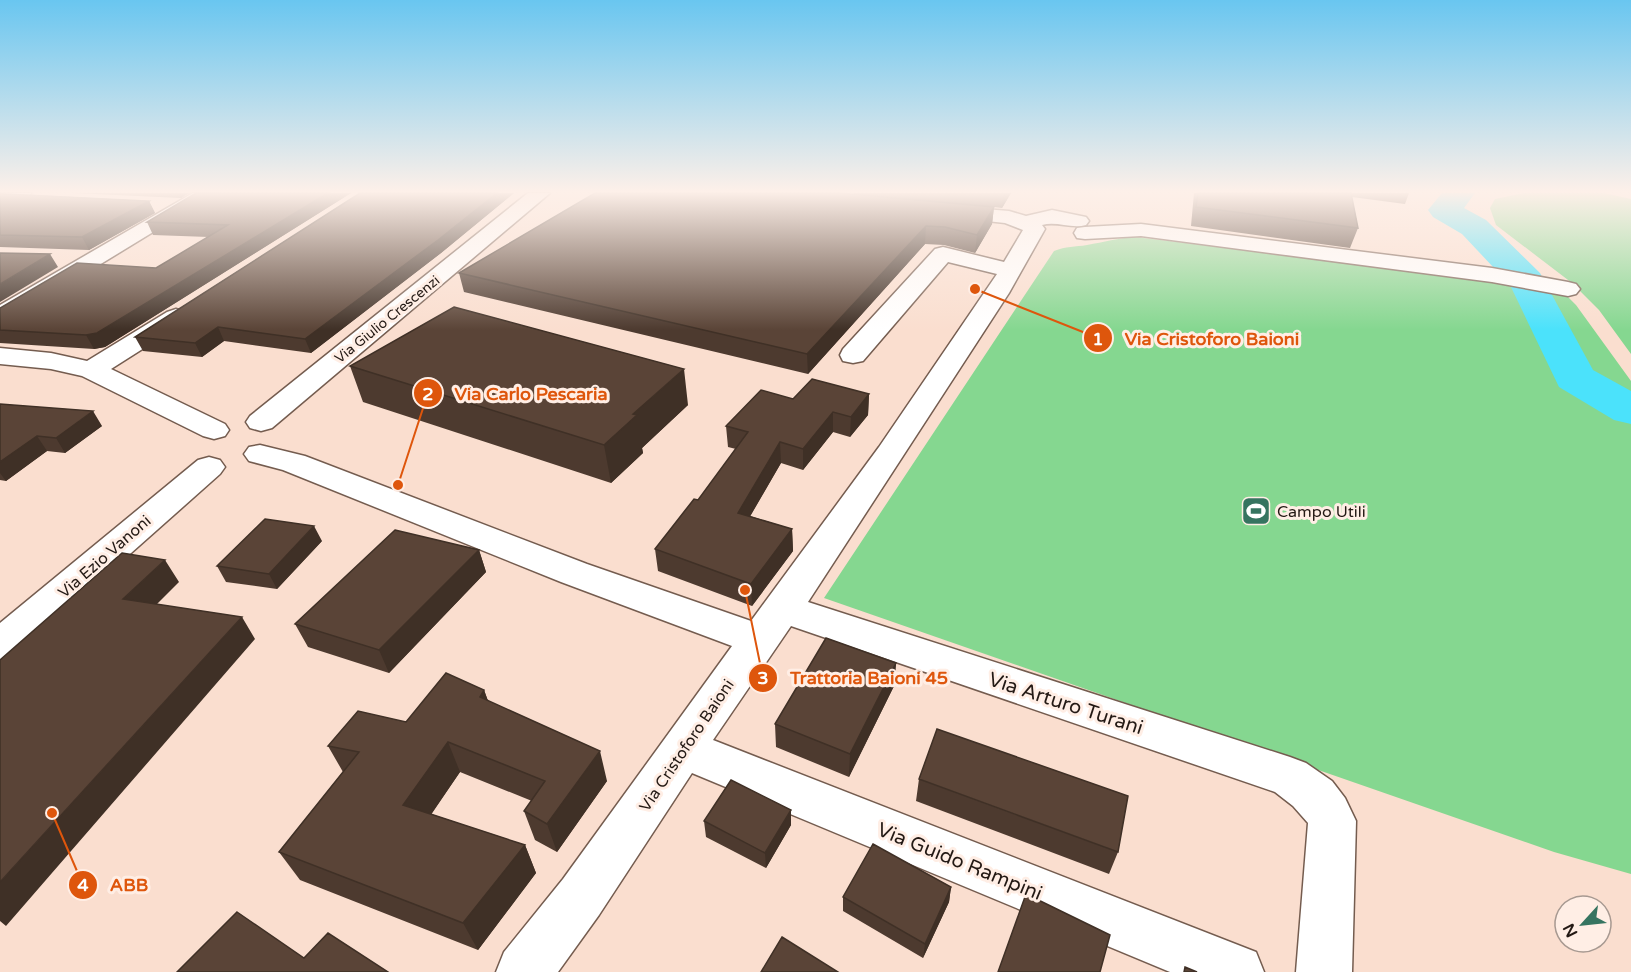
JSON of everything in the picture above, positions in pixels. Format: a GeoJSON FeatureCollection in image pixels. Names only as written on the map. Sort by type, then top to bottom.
{"type":"FeatureCollection","features":[{"type":"Feature","properties":{"kind":"street"},"geometry":{"type":"LineString","coordinates":[[0,315],[131,238]]}},
{"type":"Feature","properties":{"kind":"street","name":"Via Giulio Crescenzi"},"geometry":{"type":"LineString","coordinates":[[209,466],[242,462],[260,438],[490,238]]}},
{"type":"Feature","properties":{"kind":"street","name":"Via Cristoforo Baioni"},"geometry":{"type":"LineString","coordinates":[[524,972],[581,897],[891,453],[1030,238]]}},
{"type":"Feature","properties":{"kind":"street","name":"Via Cristoforo Baioni"},"geometry":{"type":"LineString","coordinates":[[1009,274],[1039,245],[1062,238]]}},
{"type":"Feature","properties":{"kind":"street"},"geometry":{"type":"LineString","coordinates":[[1206,238],[1492,275],[1560,287]]}},
{"type":"Feature","properties":{"kind":"street"},"geometry":{"type":"LineString","coordinates":[[853,355],[943,254],[1009,274]]}},
{"type":"Feature","properties":{"kind":"street"},"geometry":{"type":"LineString","coordinates":[[54,258],[97,259]]}},
{"type":"Feature","properties":{"kind":"street"},"geometry":{"type":"LineString","coordinates":[[91,370],[196,304]]}},
{"type":"Feature","properties":{"kind":"street"},"geometry":{"type":"LineString","coordinates":[[0,356],[51,361],[91,370],[214,430]]}},
{"type":"Feature","properties":{"kind":"street"},"geometry":{"type":"LineString","coordinates":[[209,466],[195,463],[189,454],[196,442],[214,430],[234,423],[260,438]]}},
{"type":"Feature","properties":{"kind":"street","name":"Via Arturo Turani"},"geometry":{"type":"LineString","coordinates":[[260,438],[294,463],[574,573],[772,624],[1290,777],[1308,788],[1323,802],[1332,821],[1324,972]]}},
{"type":"Feature","properties":{"kind":"street","name":"Via Ezio Vanoni"},"geometry":{"type":"LineString","coordinates":[[0,646],[209,466]]}},
{"type":"Feature","properties":{"kind":"street","name":"Via Guido Rampini"},"geometry":{"type":"LineString","coordinates":[[684,749],[1236,972]]}},
{"type":"Feature","properties":{"kind":"green space","name":"Campo Utili"},"geometry":{"type":"Polygon","coordinates":[[[1146,238],[1507,281],[1566,295],[1576,305],[1631,381],[1631,874],[1554,852],[824,598],[1054,251],[1117,239],[1146,238]]]}},
{"type":"Feature","properties":{"kind":"green space"},"geometry":{"type":"Polygon","coordinates":[[[1514,238],[1631,238],[1631,354],[1599,310],[1572,283],[1514,238]]]}},
{"type":"Feature","properties":{"kind":"building"},"geometry":{"type":"Polygon","coordinates":[[[206,238],[253,238],[97,333],[86,335],[0,330],[0,308],[77,263],[156,268],[206,238]]]}},
{"type":"Feature","properties":{"kind":"building"},"geometry":{"type":"Polygon","coordinates":[[[289,238],[440,238],[305,339],[218,327],[195,343],[135,337],[289,238]]]}},
{"type":"Feature","properties":{"kind":"building"},"geometry":{"type":"Polygon","coordinates":[[[518,238],[915,238],[807,354],[459,273],[518,238]]]}},
{"type":"Feature","properties":{"kind":"building"},"geometry":{"type":"Polygon","coordinates":[[[0,253],[50,254],[0,284],[0,253]]]}},
{"type":"Feature","properties":{"kind":"building"},"geometry":{"type":"Polygon","coordinates":[[[454,307],[684,369],[633,414],[637,415],[604,445],[350,366],[454,307]]]}},
{"type":"Feature","properties":{"kind":"building"},"geometry":{"type":"Polygon","coordinates":[[[812,379],[869,394],[851,417],[833,412],[803,449],[780,442],[738,513],[792,529],[751,584],[655,549],[694,499],[698,500],[748,432],[726,426],[761,390],[793,399],[812,379]]]}},
{"type":"Feature","properties":{"kind":"building"},"geometry":{"type":"Polygon","coordinates":[[[0,404],[93,411],[56,438],[37,436],[0,462],[0,404]]]}},
{"type":"Feature","properties":{"kind":"building"},"geometry":{"type":"Polygon","coordinates":[[[265,519],[314,526],[269,574],[217,566],[265,519]]]}},
{"type":"Feature","properties":{"kind":"building"},"geometry":{"type":"Polygon","coordinates":[[[395,530],[479,550],[379,650],[295,624],[395,530]]]}},
{"type":"Feature","properties":{"kind":"building"},"geometry":{"type":"Polygon","coordinates":[[[122,553],[165,560],[123,599],[242,617],[0,882],[0,660],[122,553]]]}},
{"type":"Feature","properties":{"kind":"building"},"geometry":{"type":"Polygon","coordinates":[[[826,638],[896,663],[850,754],[775,724],[826,638]]]}},
{"type":"Feature","properties":{"kind":"building"},"geometry":{"type":"Polygon","coordinates":[[[446,673],[484,690],[480,697],[600,751],[547,824],[524,811],[545,781],[448,742],[403,805],[525,845],[463,923],[279,852],[359,752],[328,746],[358,711],[406,722],[446,673]]]}},
{"type":"Feature","properties":{"kind":"building"},"geometry":{"type":"Polygon","coordinates":[[[937,729],[1128,796],[1118,852],[919,779],[937,729]]]}},
{"type":"Feature","properties":{"kind":"building"},"geometry":{"type":"Polygon","coordinates":[[[731,780],[791,810],[765,853],[704,821],[731,780]]]}},
{"type":"Feature","properties":{"kind":"building"},"geometry":{"type":"Polygon","coordinates":[[[873,844],[951,887],[925,944],[843,897],[873,844]]]}},
{"type":"Feature","properties":{"kind":"building"},"geometry":{"type":"Polygon","coordinates":[[[1026,894],[1110,935],[1100,972],[998,972],[1026,894]]]}},
{"type":"Feature","properties":{"kind":"building"},"geometry":{"type":"Polygon","coordinates":[[[237,912],[304,958],[328,933],[388,972],[177,972],[237,912]]]}},
{"type":"Feature","properties":{"kind":"building"},"geometry":{"type":"Polygon","coordinates":[[[782,937],[838,972],[761,972],[782,937]]]}},
{"type":"Feature","properties":{"kind":"building"},"geometry":{"type":"Polygon","coordinates":[[[1185,967],[1197,972],[1184,972],[1185,967]]]}},
{"type":"Feature","properties":{"kind":"waterway"},"geometry":{"type":"LineString","coordinates":[[1485,238],[1527,281],[1575,378],[1631,410]]}},
{"type":"Feature","properties":{"kind":"place","name":"Via Cristoforo Baioni"},"geometry":{"type":"Point","coordinates":[975,289]}},
{"type":"Feature","properties":{"kind":"place","name":"Via Carlo Pescaria"},"geometry":{"type":"Point","coordinates":[398,485]}},
{"type":"Feature","properties":{"kind":"place","name":"Campo Utili"},"geometry":{"type":"Point","coordinates":[1256,511]}},
{"type":"Feature","properties":{"kind":"place","name":"Trattoria Baioni 45"},"geometry":{"type":"Point","coordinates":[745,590]}},
{"type":"Feature","properties":{"kind":"place","name":"ABB"},"geometry":{"type":"Point","coordinates":[52,813]}}]}
